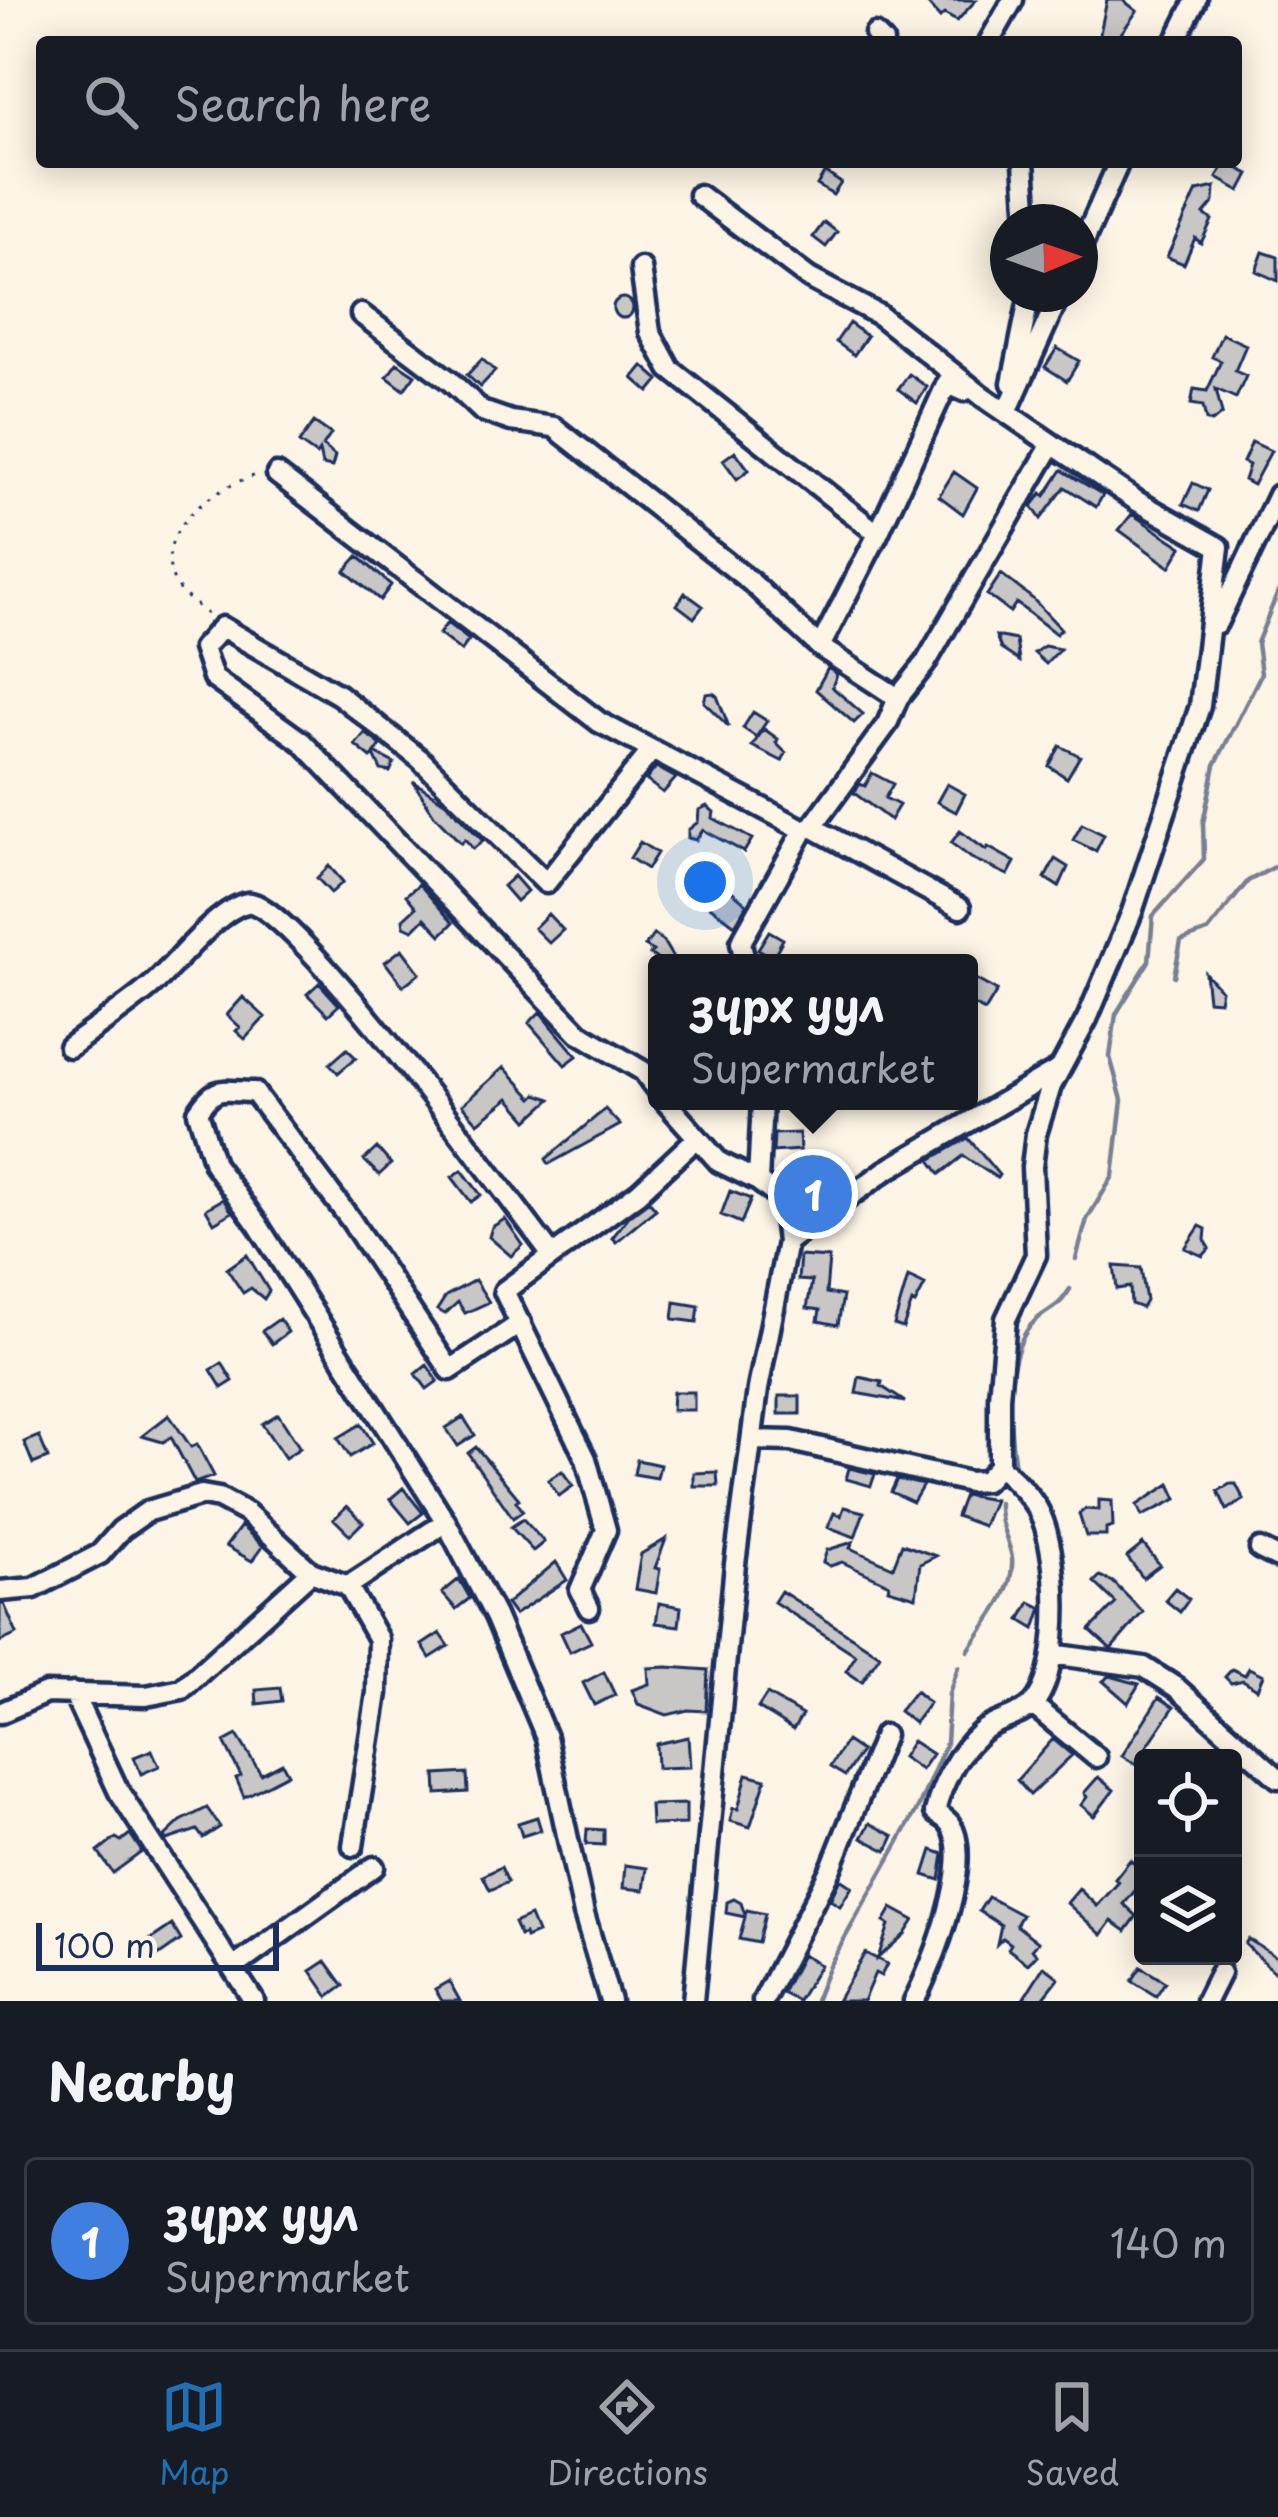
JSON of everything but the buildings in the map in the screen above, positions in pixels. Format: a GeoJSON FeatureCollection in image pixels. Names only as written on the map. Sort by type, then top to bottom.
{"type":"FeatureCollection","features":[{"type":"Feature","properties":{"kind":"street"},"geometry":{"type":"LineString","coordinates":[[992,36],[1013,0]]}},
{"type":"Feature","properties":{"kind":"street"},"geometry":{"type":"LineString","coordinates":[[1177,36],[1196,0]]}},
{"type":"Feature","properties":{"kind":"street"},"geometry":{"type":"LineString","coordinates":[[1024,168],[1027,204]]}},
{"type":"Feature","properties":{"kind":"street"},"geometry":{"type":"LineString","coordinates":[[1098,208],[1115,168]]}},
{"type":"Feature","properties":{"kind":"street"},"geometry":{"type":"LineString","coordinates":[[699,195],[809,278],[879,315],[1136,501],[1219,547],[1200,706],[1132,911],[1060,1069],[1036,1134],[1032,1167],[1036,1255],[1004,1332],[999,1466],[1040,1511],[1056,1579],[1052,1654],[1033,1705],[981,1732],[943,1780],[935,1812],[950,1824],[958,1847],[928,1975],[914,2001]]}},
{"type":"Feature","properties":{"kind":"street"},"geometry":{"type":"LineString","coordinates":[[641,268],[650,332],[670,369],[878,534]]}},
{"type":"Feature","properties":{"kind":"street"},"geometry":{"type":"LineString","coordinates":[[1007,412],[1026,312]]}},
{"type":"Feature","properties":{"kind":"street"},"geometry":{"type":"LineString","coordinates":[[1007,412],[1052,312]]}},
{"type":"Feature","properties":{"kind":"street"},"geometry":{"type":"LineString","coordinates":[[361,314],[482,410],[511,421],[554,427],[751,582],[820,646],[898,698]]}},
{"type":"Feature","properties":{"kind":"street"},"geometry":{"type":"LineString","coordinates":[[820,646],[947,383],[1007,412]]}},
{"type":"Feature","properties":{"kind":"street"},"geometry":{"type":"LineString","coordinates":[[743,954],[741,942],[808,828],[887,724],[898,698],[925,664],[1052,444]]}},
{"type":"Feature","properties":{"kind":"street"},"geometry":{"type":"LineString","coordinates":[[277,475],[599,722],[961,908]]}},
{"type":"Feature","properties":{"kind":"street"},"geometry":{"type":"LineString","coordinates":[[1208,644],[1278,495]]}},
{"type":"Feature","properties":{"kind":"street"},"geometry":{"type":"LineString","coordinates":[[648,1078],[579,1033],[302,742],[213,678],[203,648],[222,627],[339,695],[404,746],[546,883],[652,750]]}},
{"type":"Feature","properties":{"kind":"street"},"geometry":{"type":"LineString","coordinates":[[69,1047],[153,985],[214,924],[245,903],[256,904],[287,925],[392,1046],[551,1254]]}},
{"type":"Feature","properties":{"kind":"street"},"geometry":{"type":"LineString","coordinates":[[787,1242],[885,1171],[1060,1069]]}},
{"type":"Feature","properties":{"kind":"street"},"geometry":{"type":"LineString","coordinates":[[520,1323],[450,1370],[350,1219],[254,1092],[221,1088],[208,1096],[198,1112],[214,1164],[258,1225],[446,1522],[495,1616],[546,1737],[584,1914],[610,2001]]}},
{"type":"Feature","properties":{"kind":"street"},"geometry":{"type":"LineString","coordinates":[[673,1110],[719,1162],[758,1180],[782,1200],[787,1242],[752,1440],[692,2001]]}},
{"type":"Feature","properties":{"kind":"street"},"geometry":{"type":"LineString","coordinates":[[758,1180],[762,1110]]}},
{"type":"Feature","properties":{"kind":"street"},"geometry":{"type":"LineString","coordinates":[[589,1608],[580,1590],[606,1530],[586,1460],[504,1291],[638,1192],[697,1138]]}},
{"type":"Feature","properties":{"kind":"street"},"geometry":{"type":"LineString","coordinates":[[752,1440],[791,1441],[969,1482],[985,1481],[999,1466]]}},
{"type":"Feature","properties":{"kind":"street"},"geometry":{"type":"LineString","coordinates":[[0,1591],[34,1588],[100,1554],[121,1530],[148,1511],[202,1495],[247,1513],[310,1572],[348,1586],[378,1639],[376,1693],[353,1846]]}},
{"type":"Feature","properties":{"kind":"street"},"geometry":{"type":"LineString","coordinates":[[348,1586],[446,1522]]}},
{"type":"Feature","properties":{"kind":"street"},"geometry":{"type":"LineString","coordinates":[[0,1713],[46,1694],[146,1696],[182,1689],[310,1572]]}},
{"type":"Feature","properties":{"kind":"street"},"geometry":{"type":"LineString","coordinates":[[1052,1654],[1144,1667],[1177,1688],[1278,1778]]}},
{"type":"Feature","properties":{"kind":"street"},"geometry":{"type":"LineString","coordinates":[[73,1693],[118,1792],[254,2001]]}},
{"type":"Feature","properties":{"kind":"street"},"geometry":{"type":"LineString","coordinates":[[1033,1705],[1096,1757]]}},
{"type":"Feature","properties":{"kind":"street"},"geometry":{"type":"LineString","coordinates":[[764,2001],[831,1868],[884,1736]]}},
{"type":"Feature","properties":{"kind":"street"},"geometry":{"type":"LineString","coordinates":[[233,1968],[374,1868]]}},
{"type":"Feature","properties":{"kind":"street"},"geometry":{"type":"LineString","coordinates":[[1206,2001],[1220,1973]]}},
{"type":"Feature","properties":{"kind":"path"},"geometry":{"type":"LineString","coordinates":[[222,627],[176,586],[169,566],[180,522],[229,486],[254,475],[277,475]]}},
{"type":"Feature","properties":{"kind":"waterway"},"geometry":{"type":"LineString","coordinates":[[1076,1259],[1087,1219],[1113,1176],[1122,1100],[1110,1057],[1116,1014],[1149,961],[1153,916],[1204,859],[1203,823],[1215,765],[1261,674],[1257,643],[1278,592]]}},
{"type":"Feature","properties":{"kind":"waterway"},"geometry":{"type":"LineString","coordinates":[[1174,976],[1181,941],[1208,931],[1248,881],[1278,865]]}},
{"type":"Feature","properties":{"kind":"waterway"},"geometry":{"type":"LineString","coordinates":[[1015,1467],[1010,1390],[1018,1350],[1036,1320],[1070,1289]]}},
{"type":"Feature","properties":{"kind":"waterway"},"geometry":{"type":"LineString","coordinates":[[968,1651],[998,1607],[1012,1571],[999,1503]]}},
{"type":"Feature","properties":{"kind":"waterway"},"geometry":{"type":"LineString","coordinates":[[815,2001],[828,1968],[919,1806],[946,1743],[949,1694],[958,1667]]}},
{"type":"Feature","properties":{"kind":"place","name":"зүрх уул"},"geometry":{"type":"Point","coordinates":[813,1194]}}]}
